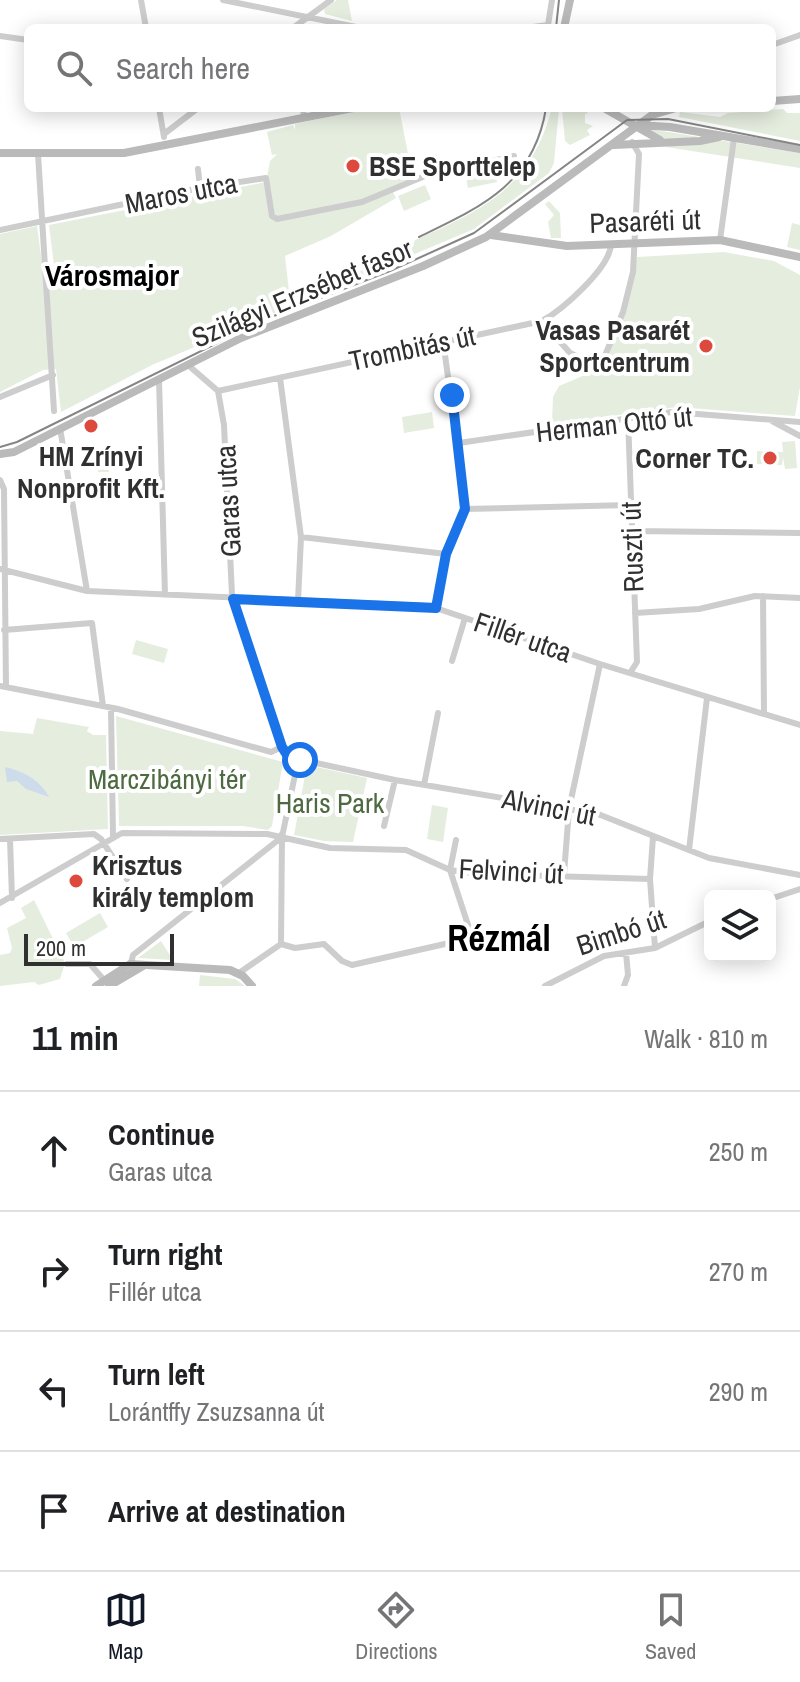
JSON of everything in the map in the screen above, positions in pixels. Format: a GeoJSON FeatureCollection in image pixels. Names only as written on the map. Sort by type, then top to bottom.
{"type":"FeatureCollection","features":[{"type":"Feature","properties":{"kind":"main road"},"geometry":{"type":"LineString","coordinates":[[565,24],[570,0]]}},
{"type":"Feature","properties":{"kind":"main road"},"geometry":{"type":"LineString","coordinates":[[776,101],[800,99]]}},
{"type":"Feature","properties":{"kind":"main road"},"geometry":{"type":"LineString","coordinates":[[0,153],[108,154],[165,145],[304,112]]}},
{"type":"Feature","properties":{"kind":"main road"},"geometry":{"type":"LineString","coordinates":[[611,112],[664,142]]}},
{"type":"Feature","properties":{"kind":"main road"},"geometry":{"type":"LineString","coordinates":[[638,125],[660,112]]}},
{"type":"Feature","properties":{"kind":"main road"},"geometry":{"type":"LineString","coordinates":[[665,112],[670,127]]}},
{"type":"Feature","properties":{"kind":"main road"},"geometry":{"type":"LineString","coordinates":[[609,144],[619,117]]}},
{"type":"Feature","properties":{"kind":"main road","name":"Szilágyi Erzsébet fasor"},"geometry":{"type":"LineString","coordinates":[[3,454],[241,338],[423,266],[490,235],[638,125],[670,127],[800,149]]}},
{"type":"Feature","properties":{"kind":"main road","name":"Szilágyi Erzsébet fasor"},"geometry":{"type":"LineString","coordinates":[[609,144],[700,141],[724,136]]}},
{"type":"Feature","properties":{"kind":"main road"},"geometry":{"type":"LineString","coordinates":[[514,218],[513,233],[518,240]]}},
{"type":"Feature","properties":{"kind":"main road","name":"Pasaréti út"},"geometry":{"type":"LineString","coordinates":[[490,235],[546,245],[720,240],[800,257]]}},
{"type":"Feature","properties":{"kind":"main road"},"geometry":{"type":"LineString","coordinates":[[103,984],[130,967],[145,965],[239,973],[252,986]]}},
{"type":"Feature","properties":{"kind":"street"},"geometry":{"type":"LineString","coordinates":[[141,0],[145,24]]}},
{"type":"Feature","properties":{"kind":"street"},"geometry":{"type":"LineString","coordinates":[[223,0],[343,24]]}},
{"type":"Feature","properties":{"kind":"street"},"geometry":{"type":"LineString","coordinates":[[281,0],[283,11]]}},
{"type":"Feature","properties":{"kind":"street"},"geometry":{"type":"LineString","coordinates":[[298,24],[331,0]]}},
{"type":"Feature","properties":{"kind":"street"},"geometry":{"type":"LineString","coordinates":[[548,24],[552,0]]}},
{"type":"Feature","properties":{"kind":"street"},"geometry":{"type":"LineString","coordinates":[[776,44],[800,35]]}},
{"type":"Feature","properties":{"kind":"street"},"geometry":{"type":"LineString","coordinates":[[0,36],[24,39]]}},
{"type":"Feature","properties":{"kind":"street"},"geometry":{"type":"LineString","coordinates":[[160,112],[165,145]]}},
{"type":"Feature","properties":{"kind":"street"},"geometry":{"type":"LineString","coordinates":[[164,134],[193,112]]}},
{"type":"Feature","properties":{"kind":"street"},"geometry":{"type":"LineString","coordinates":[[720,240],[734,138]]}},
{"type":"Feature","properties":{"kind":"street"},"geometry":{"type":"LineString","coordinates":[[542,321],[570,353],[599,367],[623,312],[636,244],[639,154],[631,141]]}},
{"type":"Feature","properties":{"kind":"street"},"geometry":{"type":"LineString","coordinates":[[38,154],[54,411]]}},
{"type":"Feature","properties":{"kind":"street","name":"Maros utca"},"geometry":{"type":"LineString","coordinates":[[0,230],[200,188],[266,178],[272,216],[277,219],[362,202],[425,176],[514,156]]}},
{"type":"Feature","properties":{"kind":"street"},"geometry":{"type":"LineString","coordinates":[[198,169],[200,188]]}},
{"type":"Feature","properties":{"kind":"street","name":"Trombitás út"},"geometry":{"type":"LineString","coordinates":[[218,391],[542,321],[571,298],[603,265],[611,245]]}},
{"type":"Feature","properties":{"kind":"street"},"geometry":{"type":"LineString","coordinates":[[436,608],[446,554],[465,509],[459,443],[443,341]]}},
{"type":"Feature","properties":{"kind":"street"},"geometry":{"type":"LineString","coordinates":[[188,365],[218,391]]}},
{"type":"Feature","properties":{"kind":"street"},"geometry":{"type":"LineString","coordinates":[[0,397],[53,375]]}},
{"type":"Feature","properties":{"kind":"street"},"geometry":{"type":"LineString","coordinates":[[280,378],[301,537],[298,601]]}},
{"type":"Feature","properties":{"kind":"street"},"geometry":{"type":"LineString","coordinates":[[159,379],[165,595]]}},
{"type":"Feature","properties":{"kind":"street","name":"Garas utca"},"geometry":{"type":"LineString","coordinates":[[218,391],[224,425],[233,599],[282,747]]}},
{"type":"Feature","properties":{"kind":"street","name":"Herman Ottó út"},"geometry":{"type":"LineString","coordinates":[[459,443],[672,412],[798,421]]}},
{"type":"Feature","properties":{"kind":"street","name":"Ruszti út"},"geometry":{"type":"LineString","coordinates":[[628,418],[637,662],[630,673]]}},
{"type":"Feature","properties":{"kind":"street","name":"Herman Ottó út"},"geometry":{"type":"LineString","coordinates":[[768,419],[800,436]]}},
{"type":"Feature","properties":{"kind":"street"},"geometry":{"type":"LineString","coordinates":[[60,428],[87,591]]}},
{"type":"Feature","properties":{"kind":"street"},"geometry":{"type":"LineString","coordinates":[[0,463],[3,454]]}},
{"type":"Feature","properties":{"kind":"street"},"geometry":{"type":"LineString","coordinates":[[0,480],[4,489],[3,687],[107,707],[271,752],[282,747],[293,764],[282,837],[281,944]]}},
{"type":"Feature","properties":{"kind":"street"},"geometry":{"type":"LineString","coordinates":[[465,509],[630,505]]}},
{"type":"Feature","properties":{"kind":"street"},"geometry":{"type":"LineString","coordinates":[[631,531],[800,533]]}},
{"type":"Feature","properties":{"kind":"street"},"geometry":{"type":"LineString","coordinates":[[301,537],[446,554]]}},
{"type":"Feature","properties":{"kind":"street","name":"Fillér utca"},"geometry":{"type":"LineString","coordinates":[[2,570],[87,591],[436,608],[600,664],[800,725]]}},
{"type":"Feature","properties":{"kind":"street"},"geometry":{"type":"LineString","coordinates":[[763,596],[764,714]]}},
{"type":"Feature","properties":{"kind":"street"},"geometry":{"type":"LineString","coordinates":[[635,613],[699,609],[732,599],[763,596],[800,598]]}},
{"type":"Feature","properties":{"kind":"street"},"geometry":{"type":"LineString","coordinates":[[452,661],[465,618]]}},
{"type":"Feature","properties":{"kind":"street"},"geometry":{"type":"LineString","coordinates":[[4,630],[92,623],[107,707],[113,836]]}},
{"type":"Feature","properties":{"kind":"street"},"geometry":{"type":"LineString","coordinates":[[564,874],[569,809],[600,664]]}},
{"type":"Feature","properties":{"kind":"street"},"geometry":{"type":"LineString","coordinates":[[689,850],[707,698]]}},
{"type":"Feature","properties":{"kind":"street"},"geometry":{"type":"LineString","coordinates":[[424,785],[438,713]]}},
{"type":"Feature","properties":{"kind":"street","name":"Alvinci út"},"geometry":{"type":"LineString","coordinates":[[293,764],[307,761],[395,780],[598,814],[726,862],[800,875]]}},
{"type":"Feature","properties":{"kind":"street"},"geometry":{"type":"LineString","coordinates":[[384,826],[395,780]]}},
{"type":"Feature","properties":{"kind":"street"},"geometry":{"type":"LineString","coordinates":[[0,903],[113,836],[219,833],[282,837]]}},
{"type":"Feature","properties":{"kind":"street"},"geometry":{"type":"LineString","coordinates":[[0,839],[94,834],[103,841],[127,879]]}},
{"type":"Feature","properties":{"kind":"street"},"geometry":{"type":"LineString","coordinates":[[130,967],[133,955],[282,837]]}},
{"type":"Feature","properties":{"kind":"street","name":"Felvinci út"},"geometry":{"type":"LineString","coordinates":[[282,837],[330,848],[406,850],[450,870],[650,879]]}},
{"type":"Feature","properties":{"kind":"street"},"geometry":{"type":"LineString","coordinates":[[653,837],[650,879],[655,948]]}},
{"type":"Feature","properties":{"kind":"street"},"geometry":{"type":"LineString","coordinates":[[10,839],[12,898]]}},
{"type":"Feature","properties":{"kind":"street"},"geometry":{"type":"LineString","coordinates":[[281,944],[295,948],[324,944],[342,961],[352,965],[463,941],[470,931],[450,870],[456,840]]}},
{"type":"Feature","properties":{"kind":"street"},"geometry":{"type":"LineString","coordinates":[[776,897],[800,889]]}},
{"type":"Feature","properties":{"kind":"street","name":"Bimbó út"},"geometry":{"type":"LineString","coordinates":[[545,986],[604,956],[655,948],[704,924]]}},
{"type":"Feature","properties":{"kind":"street"},"geometry":{"type":"LineString","coordinates":[[239,973],[281,944]]}},
{"type":"Feature","properties":{"kind":"street"},"geometry":{"type":"LineString","coordinates":[[624,986],[628,975],[626,953]]}},
{"type":"Feature","properties":{"kind":"street"},"geometry":{"type":"LineString","coordinates":[[67,964],[90,964],[103,984]]}},
{"type":"Feature","properties":{"kind":"green space"},"geometry":{"type":"Polygon","coordinates":[[[337,0],[348,0],[352,21],[325,14],[324,9],[337,0]]]}},
{"type":"Feature","properties":{"kind":"green space"},"geometry":{"type":"Polygon","coordinates":[[[776,110],[800,113],[800,141],[679,117],[680,112],[720,117],[728,113],[776,112],[776,110]]]}},
{"type":"Feature","properties":{"kind":"green space","name":"Városmajor"},"geometry":{"type":"Polygon","coordinates":[[[352,112],[400,112],[413,179],[391,188],[396,198],[331,236],[285,256],[289,292],[296,297],[410,251],[415,240],[484,205],[518,176],[532,158],[551,112],[559,112],[554,163],[549,173],[474,229],[152,365],[61,412],[56,369],[43,370],[0,392],[0,234],[37,226],[44,278],[49,278],[49,267],[54,265],[49,225],[266,182],[270,161],[277,154],[272,155],[267,132],[293,125],[295,130],[295,124],[352,112]]]}},
{"type":"Feature","properties":{"kind":"green space"},"geometry":{"type":"Polygon","coordinates":[[[562,112],[587,112],[585,123],[593,126],[587,130],[590,135],[570,145],[565,141],[562,112]]]}},
{"type":"Feature","properties":{"kind":"green space"},"geometry":{"type":"Polygon","coordinates":[[[649,129],[800,153],[800,168],[666,147],[667,140],[649,129]]]}},
{"type":"Feature","properties":{"kind":"green space"},"geometry":{"type":"Polygon","coordinates":[[[495,167],[497,182],[468,188],[465,172],[495,167]]]}},
{"type":"Feature","properties":{"kind":"green space"},"geometry":{"type":"Polygon","coordinates":[[[425,185],[431,199],[404,211],[398,196],[425,185]]]}},
{"type":"Feature","properties":{"kind":"green space"},"geometry":{"type":"Polygon","coordinates":[[[549,201],[560,213],[561,238],[551,238],[548,222],[554,215],[545,204],[549,201]]]}},
{"type":"Feature","properties":{"kind":"green space"},"geometry":{"type":"Polygon","coordinates":[[[792,223],[800,225],[800,250],[787,247],[792,223]]]}},
{"type":"Feature","properties":{"kind":"green space","name":"Vasas Pasarét Sportcentrum"},"geometry":{"type":"Polygon","coordinates":[[[724,252],[774,261],[800,275],[800,387],[795,416],[677,407],[552,424],[553,397],[559,386],[599,369],[625,312],[637,257],[724,252]]]}},
{"type":"Feature","properties":{"kind":"green space"},"geometry":{"type":"Polygon","coordinates":[[[432,412],[434,428],[404,433],[402,417],[432,412]]]}},
{"type":"Feature","properties":{"kind":"green space"},"geometry":{"type":"Polygon","coordinates":[[[795,441],[797,468],[785,469],[783,457],[782,465],[757,464],[757,451],[783,452],[782,442],[795,441]]]}},
{"type":"Feature","properties":{"kind":"green space"},"geometry":{"type":"Polygon","coordinates":[[[108,448],[109,472],[98,472],[97,449],[108,448]]]}},
{"type":"Feature","properties":{"kind":"green space"},"geometry":{"type":"Polygon","coordinates":[[[136,640],[168,649],[164,663],[132,654],[136,640]]]}},
{"type":"Feature","properties":{"kind":"green space","name":"Marczibányi tér"},"geometry":{"type":"Polygon","coordinates":[[[116,716],[283,762],[272,826],[268,830],[243,826],[119,826],[116,716]]]}},
{"type":"Feature","properties":{"kind":"green space"},"geometry":{"type":"Polygon","coordinates":[[[37,718],[89,727],[87,731],[93,735],[106,735],[108,829],[0,835],[0,731],[33,734],[37,718]]]}},
{"type":"Feature","properties":{"kind":"green space","name":"Haris Park"},"geometry":{"type":"Polygon","coordinates":[[[307,765],[367,778],[353,842],[324,841],[294,835],[307,765]]]}},
{"type":"Feature","properties":{"kind":"green space"},"geometry":{"type":"Polygon","coordinates":[[[432,805],[448,808],[443,842],[427,839],[432,805]]]}},
{"type":"Feature","properties":{"kind":"green space"},"geometry":{"type":"Polygon","coordinates":[[[34,900],[65,963],[60,979],[39,985],[34,982],[0,986],[0,955],[10,953],[12,948],[7,928],[26,918],[21,908],[34,900]]]}},
{"type":"Feature","properties":{"kind":"green space"},"geometry":{"type":"Polygon","coordinates":[[[100,913],[108,927],[74,947],[66,933],[100,913]]]}},
{"type":"Feature","properties":{"kind":"green space"},"geometry":{"type":"Polygon","coordinates":[[[161,941],[173,960],[138,958],[161,941]]]}},
{"type":"Feature","properties":{"kind":"green space"},"geometry":{"type":"Polygon","coordinates":[[[200,975],[235,979],[245,986],[199,986],[200,975]]]}},
{"type":"Feature","properties":{"kind":"water"},"geometry":{"type":"Polygon","coordinates":[[[5,767],[31,778],[49,797],[26,789],[17,781],[7,782],[5,767]]]}},
{"type":"Feature","properties":{"kind":"tram line"},"geometry":{"type":"LineString","coordinates":[[556,24],[559,0]]}},
{"type":"Feature","properties":{"kind":"tram line"},"geometry":{"type":"LineString","coordinates":[[419,237],[463,215],[501,190],[530,156],[545,112]]}},
{"type":"Feature","properties":{"kind":"tram line"},"geometry":{"type":"LineString","coordinates":[[0,447],[17,442],[266,319],[390,271],[474,233],[627,120],[668,119],[800,145]]}},
{"type":"Feature","properties":{"kind":"place","name":"BSE Sporttelep"},"geometry":{"type":"Point","coordinates":[353,166]}},
{"type":"Feature","properties":{"kind":"place","name":"Vasas Pasarét Sportcentrum"},"geometry":{"type":"Point","coordinates":[706,346]}},
{"type":"Feature","properties":{"kind":"place","name":"HM Zrínyi Nonprofit Kft."},"geometry":{"type":"Point","coordinates":[91,426]}},
{"type":"Feature","properties":{"kind":"place","name":"Corner TC."},"geometry":{"type":"Point","coordinates":[770,458]}},
{"type":"Feature","properties":{"kind":"place","name":"Krisztus király templom"},"geometry":{"type":"Point","coordinates":[76,881]}},
{"type":"Feature","properties":{"kind":"district","name":"Városmajor"},"geometry":{"type":"Point","coordinates":[112,275]}},
{"type":"Feature","properties":{"kind":"district","name":"Rézmál"},"geometry":{"type":"Point","coordinates":[499,938]}},
{"type":"Feature","properties":{"kind":"route"},"geometry":{"type":"LineString","coordinates":[[300,760],[293,764],[282,747],[233,599],[436,608],[446,554],[465,509],[452,395]]}}]}
